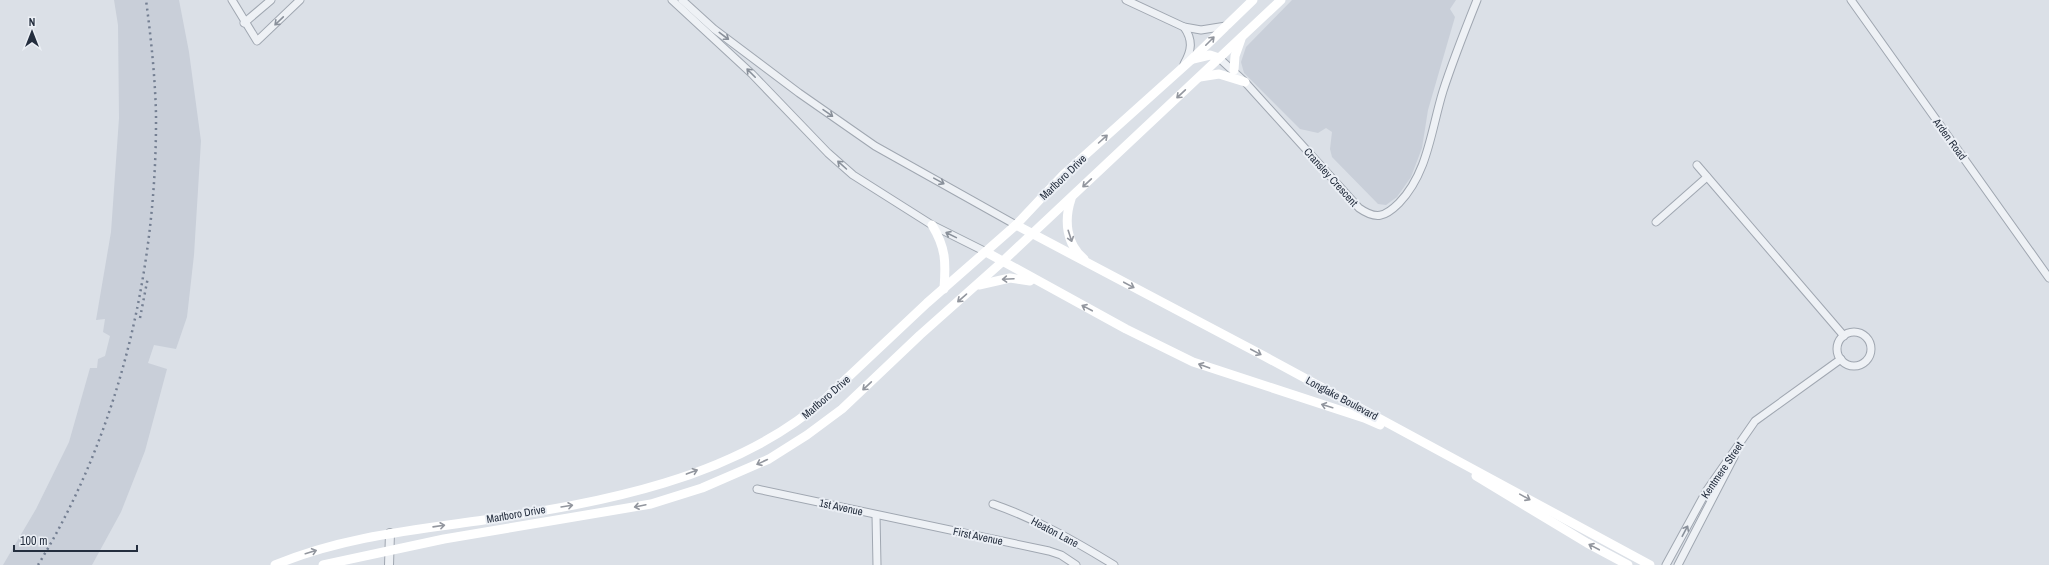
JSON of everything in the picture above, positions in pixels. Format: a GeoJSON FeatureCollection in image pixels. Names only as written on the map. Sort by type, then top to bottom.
{"type":"FeatureCollection","features":[{"type":"Feature","properties":{"kind":"main road","name":"Marlboro Drive"},"geometry":{"type":"LineString","coordinates":[[275,565],[319,550],[390,533],[484,520],[612,498],[671,480],[729,458],[779,432],[813,410],[1016,225],[1063,175],[1190,61],[1253,0]]}},
{"type":"Feature","properties":{"kind":"main road","name":"Marlboro Drive"},"geometry":{"type":"LineString","coordinates":[[323,565],[444,539],[651,504],[731,477],[769,459],[791,446],[842,409],[920,335],[1072,198],[1281,0]]}},
{"type":"Feature","properties":{"kind":"main road"},"geometry":{"type":"LineString","coordinates":[[1234,70],[1235,56],[1242,36]]}},
{"type":"Feature","properties":{"kind":"main road"},"geometry":{"type":"LineString","coordinates":[[1190,61],[1210,55],[1219,58]]}},
{"type":"Feature","properties":{"kind":"main road"},"geometry":{"type":"LineString","coordinates":[[1199,77],[1219,74],[1245,82]]}},
{"type":"Feature","properties":{"kind":"main road"},"geometry":{"type":"LineString","coordinates":[[1072,198],[1067,210],[1068,232],[1079,255],[1095,268]]}},
{"type":"Feature","properties":{"kind":"main road"},"geometry":{"type":"LineString","coordinates":[[932,225],[940,238],[945,257],[944,289]]}},
{"type":"Feature","properties":{"kind":"main road","name":"Longlake Boulevard"},"geometry":{"type":"LineString","coordinates":[[1016,225],[1424,446],[1587,543],[1628,565]]}},
{"type":"Feature","properties":{"kind":"main road","name":"Longlake Boulevard"},"geometry":{"type":"LineString","coordinates":[[986,252],[1002,262],[1193,362],[1366,415],[1650,565]]}},
{"type":"Feature","properties":{"kind":"main road"},"geometry":{"type":"LineString","coordinates":[[975,287],[1010,278],[1042,283]]}},
{"type":"Feature","properties":{"kind":"street"},"geometry":{"type":"LineString","coordinates":[[232,0],[244,22],[257,41],[300,0]]}},
{"type":"Feature","properties":{"kind":"street"},"geometry":{"type":"LineString","coordinates":[[244,22],[271,0]]}},
{"type":"Feature","properties":{"kind":"street"},"geometry":{"type":"LineString","coordinates":[[672,0],[692,12],[781,79],[875,146],[1016,225]]}},
{"type":"Feature","properties":{"kind":"street"},"geometry":{"type":"LineString","coordinates":[[682,0],[692,12],[853,175],[932,225],[986,252]]}},
{"type":"Feature","properties":{"kind":"street"},"geometry":{"type":"LineString","coordinates":[[1126,0],[1184,27],[1201,30],[1226,26]]}},
{"type":"Feature","properties":{"kind":"street","name":"Cransley Crescent"},"geometry":{"type":"LineString","coordinates":[[1219,58],[1234,70],[1359,208],[1375,216],[1384,215],[1404,197],[1418,176],[1424,162],[1443,92],[1477,0]]}},
{"type":"Feature","properties":{"kind":"street","name":"Arden Road"},"geometry":{"type":"LineString","coordinates":[[1851,0],[2049,278]]}},
{"type":"Feature","properties":{"kind":"street"},"geometry":{"type":"LineString","coordinates":[[1182,67],[1189,56],[1192,43],[1184,27]]}},
{"type":"Feature","properties":{"kind":"street"},"geometry":{"type":"LineString","coordinates":[[1697,165],[1844,336]]}},
{"type":"Feature","properties":{"kind":"street"},"geometry":{"type":"LineString","coordinates":[[1656,222],[1707,177]]}},
{"type":"Feature","properties":{"kind":"street"},"geometry":{"type":"LineString","coordinates":[[1854,332],[1864,335],[1870,344],[1871,350],[1866,360],[1856,366],[1845,363],[1841,359],[1837,350],[1840,339],[1844,336],[1854,332]]}},
{"type":"Feature","properties":{"kind":"street"},"geometry":{"type":"LineString","coordinates":[[1744,438],[1755,421],[1763,414],[1841,359]]}},
{"type":"Feature","properties":{"kind":"street","name":"Kentmere Street"},"geometry":{"type":"LineString","coordinates":[[1666,565],[1707,490],[1744,438]]}},
{"type":"Feature","properties":{"kind":"street","name":"Kentmere Street"},"geometry":{"type":"LineString","coordinates":[[1678,565],[1744,438]]}},
{"type":"Feature","properties":{"kind":"street","name":"1st Avenue"},"geometry":{"type":"LineString","coordinates":[[757,489],[876,515],[877,565]]}},
{"type":"Feature","properties":{"kind":"street","name":"Heaton Lane"},"geometry":{"type":"LineString","coordinates":[[993,504],[1022,514],[1114,565]]}},
{"type":"Feature","properties":{"kind":"street","name":"First Avenue"},"geometry":{"type":"LineString","coordinates":[[876,515],[1049,551],[1061,555],[1076,565]]}},
{"type":"Feature","properties":{"kind":"street"},"geometry":{"type":"LineString","coordinates":[[389,565],[390,533]]}},
{"type":"Feature","properties":{"kind":"shaded area"},"geometry":{"type":"Polygon","coordinates":[[[114,0],[179,0],[189,52],[201,141],[194,255],[187,317],[176,349],[154,345],[148,363],[167,369],[145,451],[121,512],[92,565],[3,565],[36,509],[69,442],[90,368],[97,368],[98,359],[105,356],[110,336],[103,332],[105,319],[96,320],[111,232],[119,118],[118,25],[114,0]]]}},
{"type":"Feature","properties":{"kind":"shaded area"},"geometry":{"type":"Polygon","coordinates":[[[1292,0],[1456,0],[1450,9],[1455,17],[1428,110],[1422,148],[1411,177],[1397,197],[1386,205],[1378,204],[1332,157],[1330,149],[1332,132],[1326,128],[1318,133],[1300,129],[1244,73],[1241,62],[1246,47],[1292,0]]]}},
{"type":"Feature","properties":{"kind":"railway"},"geometry":{"type":"LineString","coordinates":[[38,565],[67,514],[91,460],[112,405],[128,348],[141,290],[150,231],[155,173],[155,86],[146,0]]}},
{"type":"Feature","properties":{"kind":"railway"},"geometry":{"type":"LineString","coordinates":[[140,318],[148,277]]}}]}
